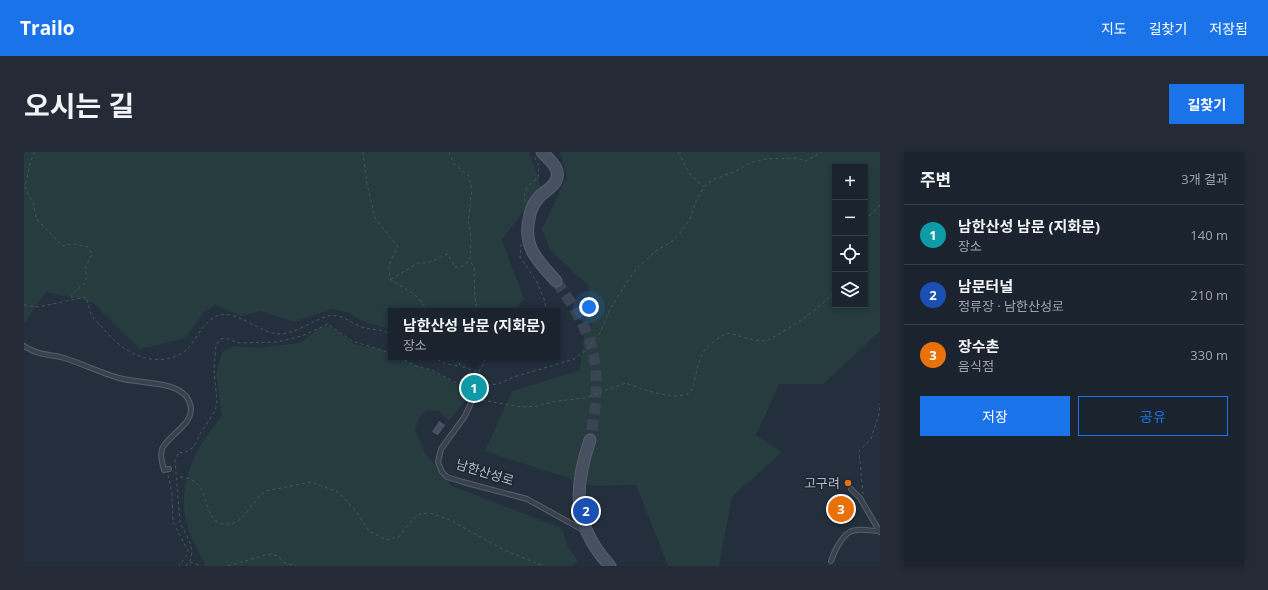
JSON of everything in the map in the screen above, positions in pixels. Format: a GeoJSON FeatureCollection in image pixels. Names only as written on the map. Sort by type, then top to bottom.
{"type":"FeatureCollection","features":[{"type":"Feature","properties":{"kind":"main road"},"geometry":{"type":"LineString","coordinates":[[542,152],[555,166],[557,176],[553,185],[538,198],[532,206],[527,231],[528,242],[534,255],[556,281]]}},
{"type":"Feature","properties":{"kind":"main road","name":"남한산성로"},"geometry":{"type":"LineString","coordinates":[[590,440],[583,460],[579,488],[582,521],[589,536],[610,566]]}},
{"type":"Feature","properties":{"kind":"lane"},"geometry":{"type":"LineString","coordinates":[[24,346],[37,354],[62,358],[119,378],[161,384],[182,391],[189,401],[191,408],[189,418],[162,449],[161,461],[164,470],[170,469]]}},
{"type":"Feature","properties":{"kind":"lane","name":"남한산성로"},"geometry":{"type":"LineString","coordinates":[[471,401],[465,416],[441,449],[438,462],[442,472],[448,477],[463,482],[527,499],[580,527],[589,536]]}},
{"type":"Feature","properties":{"kind":"lane"},"geometry":{"type":"LineString","coordinates":[[851,489],[865,506],[880,532]]}},
{"type":"Feature","properties":{"kind":"lane"},"geometry":{"type":"LineString","coordinates":[[831,561],[842,539],[851,531],[880,532]]}},
{"type":"Feature","properties":{"kind":"path"},"geometry":{"type":"LineString","coordinates":[[35,152],[31,160],[25,187],[34,205],[36,219],[63,246],[68,243],[78,244],[88,248],[92,254],[85,268],[87,277],[85,283],[72,294],[72,301]]}},
{"type":"Feature","properties":{"kind":"path"},"geometry":{"type":"LineString","coordinates":[[363,152],[367,184],[376,218],[398,247],[389,265],[390,279]]}},
{"type":"Feature","properties":{"kind":"path"},"geometry":{"type":"LineString","coordinates":[[449,152],[454,164],[469,176],[472,189],[468,222],[471,236],[470,260],[474,268],[474,292],[477,308]]}},
{"type":"Feature","properties":{"kind":"path"},"geometry":{"type":"LineString","coordinates":[[523,207],[525,203],[524,191],[529,184],[538,178],[539,166],[533,152]]}},
{"type":"Feature","properties":{"kind":"path"},"geometry":{"type":"LineString","coordinates":[[678,152],[690,174],[704,187]]}},
{"type":"Feature","properties":{"kind":"path"},"geometry":{"type":"LineString","coordinates":[[405,360],[416,366],[431,370],[463,386],[481,386],[498,384],[514,377],[574,359],[586,350],[600,333],[610,309],[638,267],[657,250],[670,243],[690,219],[696,201],[704,187],[712,180],[737,171],[749,163],[781,157],[797,158],[806,161],[822,152]]}},
{"type":"Feature","properties":{"kind":"path"},"geometry":{"type":"LineString","coordinates":[[868,217],[880,206]]}},
{"type":"Feature","properties":{"kind":"path"},"geometry":{"type":"LineString","coordinates":[[528,242],[521,244],[520,257],[537,282],[546,308]]}},
{"type":"Feature","properties":{"kind":"path"},"geometry":{"type":"LineString","coordinates":[[390,279],[410,269],[418,263],[428,263],[443,255],[448,254],[455,267],[461,268],[470,260]]}},
{"type":"Feature","properties":{"kind":"path"},"geometry":{"type":"LineString","coordinates":[[390,279],[412,291],[419,298],[425,308]]}},
{"type":"Feature","properties":{"kind":"path"},"geometry":{"type":"LineString","coordinates":[[471,401],[521,408],[585,398],[626,383],[639,389],[661,394],[684,396],[690,394],[693,388],[700,355],[718,338],[727,333],[746,339],[764,341],[813,312],[832,296]]}},
{"type":"Feature","properties":{"kind":"path"},"geometry":{"type":"LineString","coordinates":[[24,305],[38,307],[86,297],[92,315],[108,335],[127,351],[140,357],[158,360],[180,354],[192,343],[204,326],[212,319],[221,315],[231,316],[253,324],[263,331],[281,334],[330,316],[340,316],[362,327],[388,333]]}},
{"type":"Feature","properties":{"kind":"path"},"geometry":{"type":"LineString","coordinates":[[186,566],[189,562],[192,551],[190,540],[180,523],[175,460],[179,452],[184,453],[194,447],[200,434],[215,411],[217,402],[214,370],[216,345],[221,339],[225,338],[239,343],[276,342],[302,336],[328,324],[352,341],[388,353]]}},
{"type":"Feature","properties":{"kind":"path"},"geometry":{"type":"LineString","coordinates":[[438,360],[446,364],[460,366],[480,373]]}},
{"type":"Feature","properties":{"kind":"path"},"geometry":{"type":"LineString","coordinates":[[458,360],[460,366]]}},
{"type":"Feature","properties":{"kind":"path"},"geometry":{"type":"LineString","coordinates":[[473,382],[480,373],[480,366],[485,360]]}},
{"type":"Feature","properties":{"kind":"path"},"geometry":{"type":"LineString","coordinates":[[865,506],[859,451],[871,439],[879,414],[880,403]]}},
{"type":"Feature","properties":{"kind":"path"},"geometry":{"type":"LineString","coordinates":[[164,470],[169,476],[172,493],[172,522],[188,550],[187,555],[179,566]]}},
{"type":"Feature","properties":{"kind":"path"},"geometry":{"type":"LineString","coordinates":[[180,477],[189,478],[198,484],[207,500],[210,513],[218,522],[224,524],[233,524],[247,513],[259,494],[266,491],[311,482],[338,492],[356,511],[369,531],[378,537],[387,540],[394,539],[400,536],[410,522],[420,514],[430,513],[450,520],[502,549],[543,566]]}},
{"type":"Feature","properties":{"kind":"path"},"geometry":{"type":"LineString","coordinates":[[228,566],[268,554],[278,556],[285,563],[296,566]]}},
{"type":"Feature","properties":{"kind":"path"},"geometry":{"type":"LineString","coordinates":[[189,562],[202,566]]}},
{"type":"Feature","properties":{"kind":"green space"},"geometry":{"type":"Polygon","coordinates":[[[24,152],[529,152],[541,187],[502,240],[524,299],[516,308],[388,308],[388,328],[367,323],[347,312],[332,309],[295,322],[260,311],[242,316],[215,305],[204,312],[186,338],[140,349],[92,302],[46,292],[24,323],[24,152]]]}},
{"type":"Feature","properties":{"kind":"green space"},"geometry":{"type":"Polygon","coordinates":[[[560,152],[880,152],[880,331],[823,384],[779,384],[756,435],[782,452],[732,497],[719,566],[668,566],[636,485],[592,486],[485,451],[512,391],[580,370],[589,286],[550,250],[542,229],[567,176],[560,152]]]}},
{"type":"Feature","properties":{"kind":"green space"},"geometry":{"type":"Polygon","coordinates":[[[330,326],[354,344],[381,349],[388,352],[388,360],[406,361],[428,370],[463,389],[468,397],[449,421],[439,411],[426,410],[419,418],[415,430],[425,453],[452,486],[562,528],[568,547],[578,561],[572,566],[204,566],[205,564],[188,528],[184,497],[186,482],[196,454],[203,441],[222,416],[216,374],[222,352],[234,346],[258,348],[300,343],[321,327],[330,326]]]}},
{"type":"Feature","properties":{"kind":"building"},"geometry":{"type":"Polygon","coordinates":[[[480,382],[482,393],[468,395],[466,384],[480,382]]]}},
{"type":"Feature","properties":{"kind":"building"},"geometry":{"type":"Polygon","coordinates":[[[439,420],[446,425],[438,436],[431,432],[439,420]]]}},
{"type":"Feature","properties":{"kind":"tunnel"},"geometry":{"type":"LineString","coordinates":[[556,281],[581,320],[589,338],[594,356],[596,394],[590,440]]}},
{"type":"Feature","properties":{"kind":"place","name":"남한산성 남문 (지화문)"},"geometry":{"type":"Point","coordinates":[474,388]}},
{"type":"Feature","properties":{"kind":"place","name":"고구려"},"geometry":{"type":"Point","coordinates":[848,483]}},
{"type":"Feature","properties":{"kind":"place","name":"장수촌"},"geometry":{"type":"Point","coordinates":[841,509]}},
{"type":"Feature","properties":{"kind":"place","name":"남문터널"},"geometry":{"type":"Point","coordinates":[586,511]}}]}
